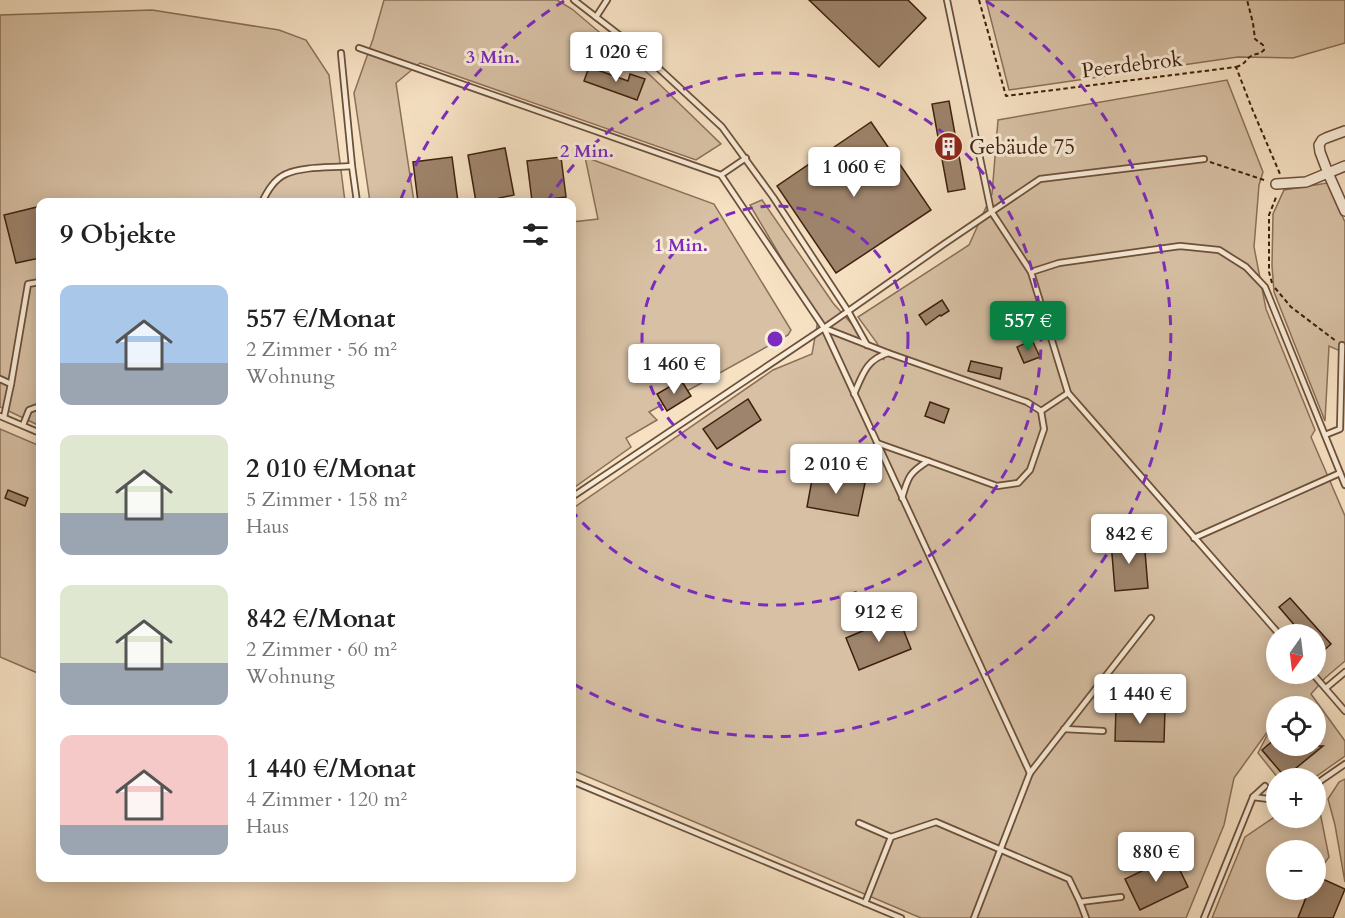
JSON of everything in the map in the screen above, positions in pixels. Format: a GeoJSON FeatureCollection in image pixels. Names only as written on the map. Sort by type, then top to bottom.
{"type":"FeatureCollection","features":[{"type":"Feature","properties":{"kind":"street"},"geometry":{"type":"LineString","coordinates":[[1345,131],[1320,142],[1320,152],[1345,211]]}},
{"type":"Feature","properties":{"kind":"street"},"geometry":{"type":"LineString","coordinates":[[1280,184],[1306,182],[1345,166]]}},
{"type":"Feature","properties":{"kind":"lane"},"geometry":{"type":"LineString","coordinates":[[574,0],[640,51],[722,127],[773,197],[848,311],[867,345]]}},
{"type":"Feature","properties":{"kind":"lane"},"geometry":{"type":"LineString","coordinates":[[596,17],[607,0]]}},
{"type":"Feature","properties":{"kind":"lane"},"geometry":{"type":"LineString","coordinates":[[947,0],[991,211],[1031,272],[1068,393],[1270,624]]}},
{"type":"Feature","properties":{"kind":"lane"},"geometry":{"type":"LineString","coordinates":[[359,48],[721,176],[824,328],[1030,773]]}},
{"type":"Feature","properties":{"kind":"lane"},"geometry":{"type":"LineString","coordinates":[[341,53],[356,198]]}},
{"type":"Feature","properties":{"kind":"lane"},"geometry":{"type":"LineString","coordinates":[[721,176],[746,158]]}},
{"type":"Feature","properties":{"kind":"lane"},"geometry":{"type":"LineString","coordinates":[[576,494],[824,328],[1040,179],[1204,159]]}},
{"type":"Feature","properties":{"kind":"lane"},"geometry":{"type":"LineString","coordinates":[[264,198],[268,189],[285,174],[303,170],[352,166]]}},
{"type":"Feature","properties":{"kind":"lane"},"geometry":{"type":"LineString","coordinates":[[1031,272],[1059,263],[1180,246],[1219,250],[1246,267],[1265,287],[1345,485]]}},
{"type":"Feature","properties":{"kind":"lane"},"geometry":{"type":"LineString","coordinates":[[36,283],[28,284],[11,384],[2,416],[36,431]]}},
{"type":"Feature","properties":{"kind":"lane"},"geometry":{"type":"LineString","coordinates":[[824,328],[1027,402],[1041,411],[1044,429],[1030,470],[1018,483],[997,486],[877,443]]}},
{"type":"Feature","properties":{"kind":"lane"},"geometry":{"type":"LineString","coordinates":[[1325,435],[1340,429],[1342,345]]}},
{"type":"Feature","properties":{"kind":"lane"},"geometry":{"type":"LineString","coordinates":[[854,395],[866,367],[876,357],[888,353]]}},
{"type":"Feature","properties":{"kind":"lane"},"geometry":{"type":"LineString","coordinates":[[0,379],[11,384]]}},
{"type":"Feature","properties":{"kind":"lane"},"geometry":{"type":"LineString","coordinates":[[1041,411],[1068,393]]}},
{"type":"Feature","properties":{"kind":"lane"},"geometry":{"type":"LineString","coordinates":[[23,425],[29,410],[36,407]]}},
{"type":"Feature","properties":{"kind":"lane"},"geometry":{"type":"LineString","coordinates":[[902,498],[907,480],[915,470],[928,461]]}},
{"type":"Feature","properties":{"kind":"lane"},"geometry":{"type":"LineString","coordinates":[[1194,538],[1340,473]]}},
{"type":"Feature","properties":{"kind":"lane"},"geometry":{"type":"LineString","coordinates":[[974,918],[1030,773],[1151,618]]}},
{"type":"Feature","properties":{"kind":"lane"},"geometry":{"type":"LineString","coordinates":[[1326,688],[1345,672]]}},
{"type":"Feature","properties":{"kind":"lane"},"geometry":{"type":"LineString","coordinates":[[1322,684],[1345,711]]}},
{"type":"Feature","properties":{"kind":"lane"},"geometry":{"type":"LineString","coordinates":[[1064,729],[1103,731]]}},
{"type":"Feature","properties":{"kind":"lane"},"geometry":{"type":"LineString","coordinates":[[1326,777],[1345,764]]}},
{"type":"Feature","properties":{"kind":"lane"},"geometry":{"type":"LineString","coordinates":[[576,783],[901,918]]}},
{"type":"Feature","properties":{"kind":"lane"},"geometry":{"type":"LineString","coordinates":[[1204,918],[1253,797],[1265,786]]}},
{"type":"Feature","properties":{"kind":"lane"},"geometry":{"type":"LineString","coordinates":[[1253,797],[1266,799]]}},
{"type":"Feature","properties":{"kind":"lane"},"geometry":{"type":"LineString","coordinates":[[860,823],[891,837],[936,822],[1069,879],[1086,918]]}},
{"type":"Feature","properties":{"kind":"lane"},"geometry":{"type":"LineString","coordinates":[[866,903],[891,837]]}},
{"type":"Feature","properties":{"kind":"lane"},"geometry":{"type":"LineString","coordinates":[[1080,902],[1121,897]]}},
{"type":"Feature","properties":{"kind":"path","name":"Peerdebrok"},"geometry":{"type":"LineString","coordinates":[[979,0],[1006,96],[1236,67]]}},
{"type":"Feature","properties":{"kind":"path"},"geometry":{"type":"LineString","coordinates":[[1247,0],[1255,39],[1263,45],[1264,50],[1236,67],[1280,184],[1269,215],[1269,272],[1274,288],[1291,307],[1342,345]]}},
{"type":"Feature","properties":{"kind":"path"},"geometry":{"type":"LineString","coordinates":[[1204,159],[1280,184]]}},
{"type":"Feature","properties":{"kind":"shaded area"},"geometry":{"type":"Polygon","coordinates":[[[384,0],[557,0],[572,9],[651,76],[721,144],[696,160],[420,63],[396,83],[413,198],[369,198],[354,93],[384,0]]]}},
{"type":"Feature","properties":{"kind":"shaded area"},"geometry":{"type":"Polygon","coordinates":[[[986,0],[1345,0],[1345,43],[1293,58],[1238,57],[1009,90],[986,0]]]}},
{"type":"Feature","properties":{"kind":"shaded area"},"geometry":{"type":"Polygon","coordinates":[[[152,10],[279,30],[306,40],[329,75],[344,198],[36,198],[36,424],[0,407],[0,15],[152,10]]]}},
{"type":"Feature","properties":{"kind":"shaded area"},"geometry":{"type":"Polygon","coordinates":[[[1227,80],[1263,172],[1259,185],[1254,247],[1266,309],[1315,430],[1311,437],[1345,516],[1345,661],[1326,677],[1326,624],[1266,624],[1266,684],[1320,684],[1311,694],[1312,696],[1266,696],[1266,734],[1234,778],[1224,825],[1186,918],[921,918],[576,772],[576,506],[773,370],[812,354],[818,320],[750,205],[762,200],[833,303],[884,360],[877,343],[858,317],[969,245],[992,194],[998,120],[1227,80]]]}},
{"type":"Feature","properties":{"kind":"shaded area"},"geometry":{"type":"Polygon","coordinates":[[[585,157],[714,204],[791,330],[788,335],[649,412],[657,420],[626,438],[631,447],[576,486],[576,222],[598,219],[585,157]]]}},
{"type":"Feature","properties":{"kind":"shaded area"},"geometry":{"type":"Polygon","coordinates":[[[1327,183],[1345,222],[1345,353],[1329,346],[1325,421],[1274,292],[1272,266],[1273,214],[1284,190],[1327,183]]]}},
{"type":"Feature","properties":{"kind":"shaded area"},"geometry":{"type":"Polygon","coordinates":[[[0,429],[36,444],[36,672],[0,657],[0,429]]]}},
{"type":"Feature","properties":{"kind":"shaded area"},"geometry":{"type":"Polygon","coordinates":[[[1326,715],[1345,741],[1345,756],[1326,769],[1270,768],[1258,753],[1266,738],[1266,756],[1326,756],[1326,715]]]}},
{"type":"Feature","properties":{"kind":"shaded area"},"geometry":{"type":"Polygon","coordinates":[[[1345,779],[1345,882],[1328,799],[1339,782],[1345,779]]]}},
{"type":"Feature","properties":{"kind":"shaded area"},"geometry":{"type":"Polygon","coordinates":[[[1266,823],[1266,828],[1323,828],[1326,840],[1266,840],[1266,900],[1305,900],[1298,918],[1212,918],[1245,837],[1266,823]]]}},
{"type":"Feature","properties":{"kind":"shaded area"},"geometry":{"type":"Polygon","coordinates":[[[1326,842],[1329,857],[1326,861],[1326,842]]]}},
{"type":"Feature","properties":{"kind":"building"},"geometry":{"type":"Polygon","coordinates":[[[809,0],[908,0],[926,18],[879,67],[809,0]]]}},
{"type":"Feature","properties":{"kind":"building"},"geometry":{"type":"Polygon","coordinates":[[[589,67],[628,81],[630,74],[645,79],[637,100],[584,81],[589,67]]]}},
{"type":"Feature","properties":{"kind":"building","name":"Gebäude 75"},"geometry":{"type":"Polygon","coordinates":[[[949,101],[965,189],[948,192],[932,104],[949,101]]]}},
{"type":"Feature","properties":{"kind":"building"},"geometry":{"type":"Polygon","coordinates":[[[871,122],[931,210],[836,273],[777,186],[871,122]]]}},
{"type":"Feature","properties":{"kind":"building"},"geometry":{"type":"Polygon","coordinates":[[[505,148],[514,195],[499,198],[475,198],[468,155],[505,148]]]}},
{"type":"Feature","properties":{"kind":"building"},"geometry":{"type":"Polygon","coordinates":[[[452,157],[457,198],[418,198],[413,162],[452,157]]]}},
{"type":"Feature","properties":{"kind":"building"},"geometry":{"type":"Polygon","coordinates":[[[561,157],[566,197],[532,198],[527,161],[561,157]]]}},
{"type":"Feature","properties":{"kind":"building"},"geometry":{"type":"Polygon","coordinates":[[[36,207],[36,259],[16,263],[4,215],[36,207]]]}},
{"type":"Feature","properties":{"kind":"building"},"geometry":{"type":"Polygon","coordinates":[[[942,300],[949,311],[926,325],[919,315],[942,300]]]}},
{"type":"Feature","properties":{"kind":"building"},"geometry":{"type":"Polygon","coordinates":[[[1032,340],[1040,357],[1024,363],[1017,347],[1032,340]]]}},
{"type":"Feature","properties":{"kind":"building"},"geometry":{"type":"Polygon","coordinates":[[[971,361],[1002,368],[1000,379],[968,371],[971,361]]]}},
{"type":"Feature","properties":{"kind":"building"},"geometry":{"type":"Polygon","coordinates":[[[681,380],[691,396],[667,411],[657,394],[681,380]]]}},
{"type":"Feature","properties":{"kind":"building"},"geometry":{"type":"Polygon","coordinates":[[[748,399],[761,420],[717,449],[703,429],[748,399]]]}},
{"type":"Feature","properties":{"kind":"building"},"geometry":{"type":"Polygon","coordinates":[[[930,402],[949,409],[944,423],[925,416],[930,402]]]}},
{"type":"Feature","properties":{"kind":"building"},"geometry":{"type":"Polygon","coordinates":[[[813,474],[865,483],[858,516],[807,507],[813,474]]]}},
{"type":"Feature","properties":{"kind":"building"},"geometry":{"type":"Polygon","coordinates":[[[8,490],[28,498],[25,506],[5,498],[8,490]]]}},
{"type":"Feature","properties":{"kind":"building"},"geometry":{"type":"Polygon","coordinates":[[[1144,539],[1148,588],[1115,591],[1111,542],[1144,539]]]}},
{"type":"Feature","properties":{"kind":"building"},"geometry":{"type":"Polygon","coordinates":[[[1290,598],[1313,624],[1293,624],[1279,607],[1290,598]]]}},
{"type":"Feature","properties":{"kind":"building"},"geometry":{"type":"Polygon","coordinates":[[[898,616],[911,649],[859,670],[846,638],[898,616]]]}},
{"type":"Feature","properties":{"kind":"building"},"geometry":{"type":"Polygon","coordinates":[[[1326,638],[1331,644],[1326,649],[1326,638]]]}},
{"type":"Feature","properties":{"kind":"building"},"geometry":{"type":"Polygon","coordinates":[[[1116,707],[1165,709],[1164,742],[1115,741],[1116,707]]]}},
{"type":"Feature","properties":{"kind":"building"},"geometry":{"type":"Polygon","coordinates":[[[1267,756],[1311,756],[1296,768],[1277,768],[1267,756]]]}},
{"type":"Feature","properties":{"kind":"building"},"geometry":{"type":"Polygon","coordinates":[[[1173,856],[1188,887],[1140,910],[1125,879],[1173,856]]]}},
{"type":"Feature","properties":{"kind":"building"},"geometry":{"type":"Polygon","coordinates":[[[1326,880],[1345,889],[1333,918],[1298,918],[1305,900],[1326,900],[1326,880]]]}},
{"type":"Feature","properties":{"kind":"place","name":"Gebäude 75"},"geometry":{"type":"Point","coordinates":[948,147]}}]}
